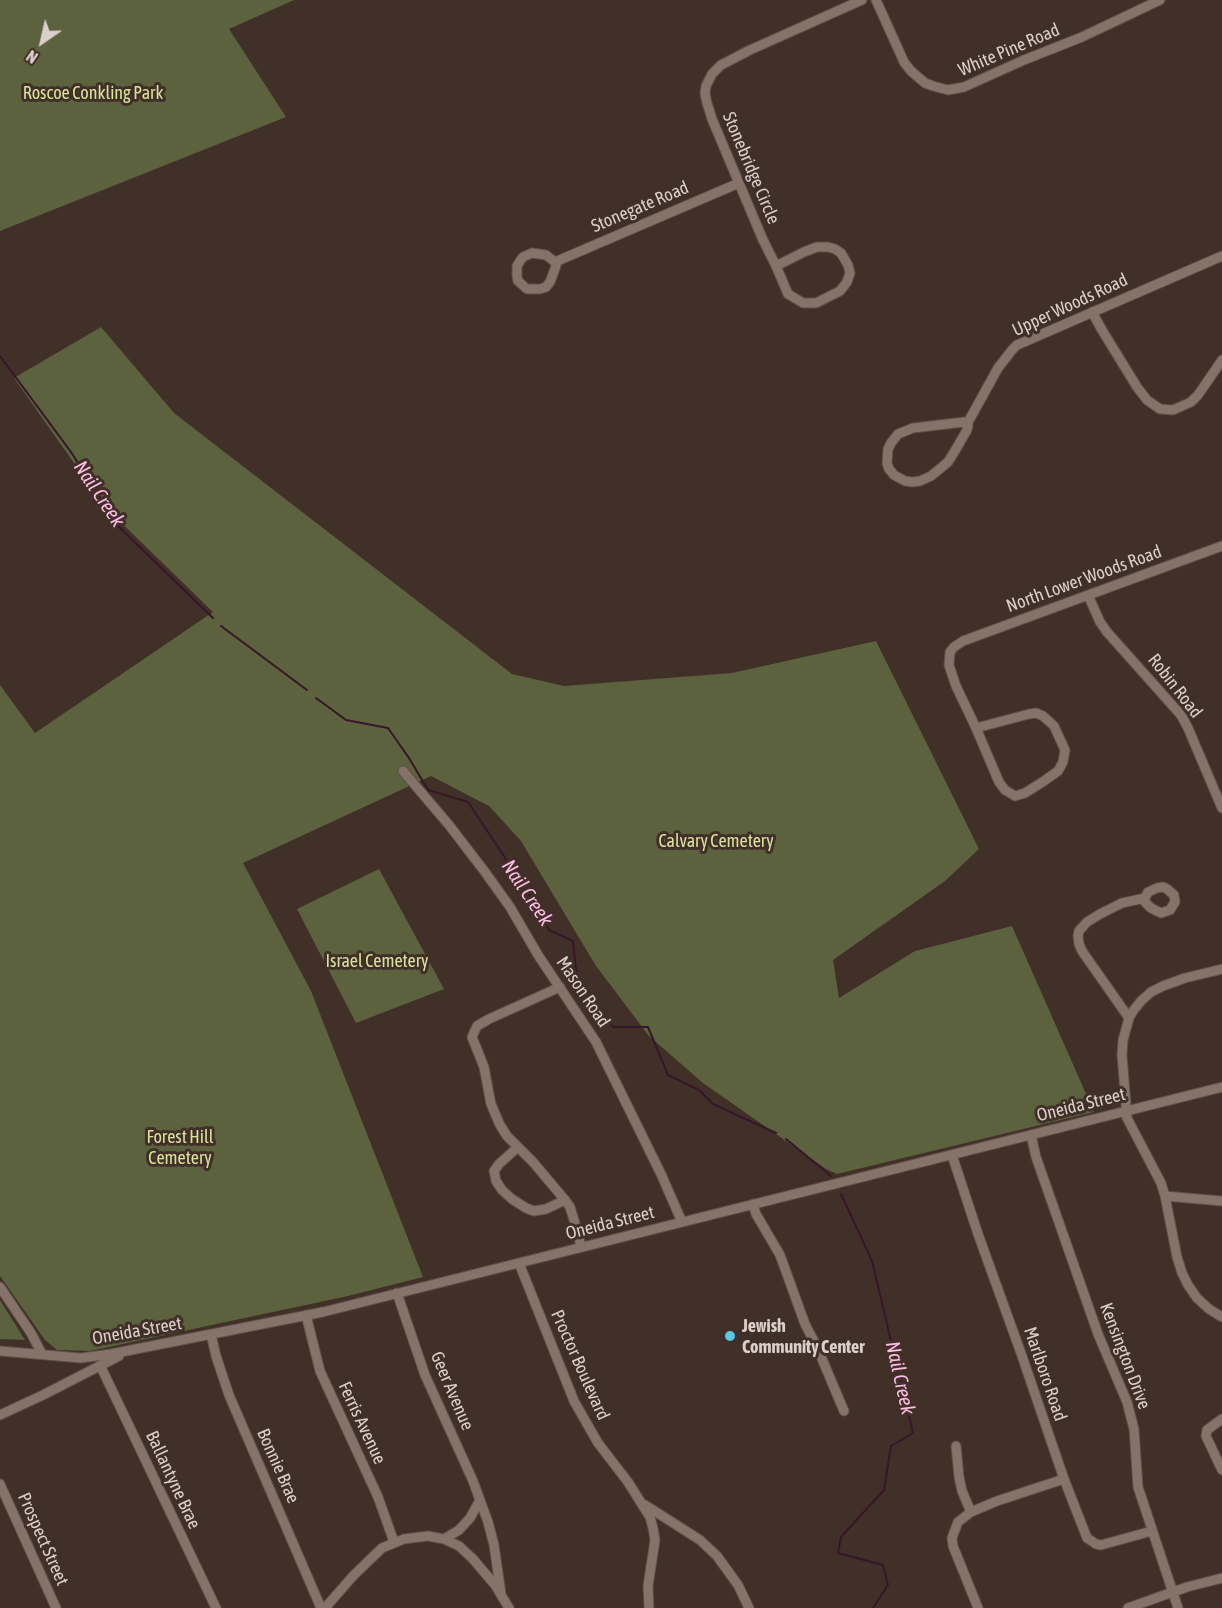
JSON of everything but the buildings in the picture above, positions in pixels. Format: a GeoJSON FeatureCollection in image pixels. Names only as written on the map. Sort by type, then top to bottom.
{"type":"FeatureCollection","features":[{"type":"Feature","properties":{"kind":"street","name":"Stonebridge Circle"},"geometry":{"type":"LineString","coordinates":[[776,266],[817,247],[828,247],[835,249],[845,258],[850,273],[840,291],[826,299],[810,304],[798,301],[788,294],[712,119],[705,94],[707,81],[720,65],[862,0]]}},
{"type":"Feature","properties":{"kind":"street","name":"White Pine Road"},"geometry":{"type":"LineString","coordinates":[[876,0],[904,62],[911,71],[925,82],[948,90],[964,87],[1082,37],[1160,0]]}},
{"type":"Feature","properties":{"kind":"street","name":"Stonegate Road"},"geometry":{"type":"LineString","coordinates":[[555,262],[739,183]]}},
{"type":"Feature","properties":{"kind":"street"},"geometry":{"type":"LineString","coordinates":[[527,254],[546,255],[555,262],[556,266],[550,282],[540,289],[527,289],[518,281],[517,266],[527,254]]}},
{"type":"Feature","properties":{"kind":"street","name":"Upper Woods Road"},"geometry":{"type":"LineString","coordinates":[[967,424],[964,422],[925,426],[898,434],[888,450],[889,469],[894,475],[912,482],[931,476],[941,468],[952,456],[998,368],[1012,350],[1028,340],[1222,256]]}},
{"type":"Feature","properties":{"kind":"street"},"geometry":{"type":"LineString","coordinates":[[1092,312],[1137,387],[1160,409],[1173,410],[1191,402],[1222,360]]}},
{"type":"Feature","properties":{"kind":"street","name":"North Lower Woods Road"},"geometry":{"type":"LineString","coordinates":[[976,728],[956,686],[949,665],[950,652],[958,644],[1222,546]]}},
{"type":"Feature","properties":{"kind":"street","name":"Robin Road"},"geometry":{"type":"LineString","coordinates":[[1088,594],[1107,632],[1181,715],[1222,808]]}},
{"type":"Feature","properties":{"kind":"street"},"geometry":{"type":"LineString","coordinates":[[1036,713],[1044,716],[1054,726],[1060,737],[1065,750],[1064,762],[1058,771],[1035,787],[1015,796],[1005,790],[999,782],[976,728],[1029,714],[1036,713]]}},
{"type":"Feature","properties":{"kind":"street","name":"Mason Road"},"geometry":{"type":"LineString","coordinates":[[403,771],[449,825],[510,907],[538,955],[596,1042],[682,1222]]}},
{"type":"Feature","properties":{"kind":"street"},"geometry":{"type":"LineString","coordinates":[[1130,1018],[1082,951],[1078,936],[1079,931],[1087,922],[1100,914],[1122,903],[1145,898]]}},
{"type":"Feature","properties":{"kind":"street"},"geometry":{"type":"LineString","coordinates":[[1222,969],[1185,978],[1151,992],[1133,1011],[1123,1040],[1122,1055],[1127,1118],[1155,1169],[1165,1196],[1182,1273],[1197,1298],[1222,1317]]}},
{"type":"Feature","properties":{"kind":"street"},"geometry":{"type":"LineString","coordinates":[[560,987],[489,1019],[477,1026],[472,1037],[484,1067],[490,1104],[494,1113],[507,1136],[533,1162],[570,1207],[581,1247]]}},
{"type":"Feature","properties":{"kind":"street","name":"Oneida Street"},"geometry":{"type":"LineString","coordinates":[[0,1351],[81,1358],[306,1315],[1222,1087]]}},
{"type":"Feature","properties":{"kind":"street","name":"Kensington Drive"},"geometry":{"type":"LineString","coordinates":[[1031,1135],[1036,1157],[1098,1335],[1127,1402],[1134,1429],[1138,1487],[1178,1608]]}},
{"type":"Feature","properties":{"kind":"street"},"geometry":{"type":"LineString","coordinates":[[518,1147],[494,1171],[496,1181],[502,1190],[512,1199],[534,1211],[546,1209],[565,1200]]}},
{"type":"Feature","properties":{"kind":"street","name":"Marlboro Road"},"geometry":{"type":"LineString","coordinates":[[952,1155],[1064,1479],[1087,1538],[1096,1544],[1110,1543],[1152,1530]]}},
{"type":"Feature","properties":{"kind":"street"},"geometry":{"type":"LineString","coordinates":[[1165,1196],[1222,1202]]}},
{"type":"Feature","properties":{"kind":"street"},"geometry":{"type":"LineString","coordinates":[[753,1204],[756,1214],[780,1255],[805,1324],[844,1411]]}},
{"type":"Feature","properties":{"kind":"street","name":"Proctor Boulevard"},"geometry":{"type":"LineString","coordinates":[[519,1263],[574,1401],[598,1443],[650,1517],[654,1540],[647,1607]]}},
{"type":"Feature","properties":{"kind":"street"},"geometry":{"type":"LineString","coordinates":[[0,1287],[31,1333],[42,1354]]}},
{"type":"Feature","properties":{"kind":"street","name":"Geer Avenue"},"geometry":{"type":"LineString","coordinates":[[397,1293],[425,1375],[488,1521],[501,1594]]}},
{"type":"Feature","properties":{"kind":"street","name":"Ferris Avenue"},"geometry":{"type":"LineString","coordinates":[[306,1315],[320,1371],[378,1497],[394,1542]]}},
{"type":"Feature","properties":{"kind":"street","name":"Bonnie Brae"},"geometry":{"type":"LineString","coordinates":[[211,1334],[229,1395],[323,1608]]}},
{"type":"Feature","properties":{"kind":"street"},"geometry":{"type":"LineString","coordinates":[[0,1414],[136,1349]]}},
{"type":"Feature","properties":{"kind":"street","name":"Ballantyne Brae"},"geometry":{"type":"LineString","coordinates":[[100,1365],[216,1608]]}},
{"type":"Feature","properties":{"kind":"street"},"geometry":{"type":"LineString","coordinates":[[1222,1419],[1207,1430],[1206,1436],[1222,1470]]}},
{"type":"Feature","properties":{"kind":"street"},"geometry":{"type":"LineString","coordinates":[[956,1446],[962,1491],[971,1512]]}},
{"type":"Feature","properties":{"kind":"street"},"geometry":{"type":"LineString","coordinates":[[978,1608],[953,1546],[952,1538],[962,1517],[997,1501],[1064,1479]]}},
{"type":"Feature","properties":{"kind":"street","name":"Prospect Street"},"geometry":{"type":"LineString","coordinates":[[0,1484],[56,1608]]}},
{"type":"Feature","properties":{"kind":"street"},"geometry":{"type":"LineString","coordinates":[[444,1539],[459,1530],[470,1518],[480,1500]]}},
{"type":"Feature","properties":{"kind":"street","name":"Proctor Boulevard"},"geometry":{"type":"LineString","coordinates":[[643,1504],[700,1540],[717,1556],[738,1585],[750,1608]]}},
{"type":"Feature","properties":{"kind":"street"},"geometry":{"type":"LineString","coordinates":[[323,1608],[382,1548],[417,1536],[444,1539],[459,1546],[495,1585],[509,1608]]}},
{"type":"Feature","properties":{"kind":"street"},"geometry":{"type":"LineString","coordinates":[[1128,1608],[1187,1587],[1222,1578]]}},
{"type":"Feature","properties":{"kind":"green space","name":"Roscoe Conkling Park"},"geometry":{"type":"Polygon","coordinates":[[[0,0],[294,0],[229,29],[286,117],[0,231],[0,0]]]}},
{"type":"Feature","properties":{"kind":"green space","name":"Calvary Cemetery"},"geometry":{"type":"Polygon","coordinates":[[[101,327],[174,413],[512,674],[564,686],[732,673],[876,641],[979,849],[945,881],[833,960],[839,998],[915,951],[1012,926],[1094,1112],[837,1174],[826,1169],[703,1083],[649,1036],[596,966],[521,841],[489,806],[431,776],[243,863],[311,991],[423,1277],[348,1296],[90,1351],[57,1350],[45,1340],[0,1276],[0,685],[35,733],[213,612],[105,507],[14,378],[101,327]]]}},
{"type":"Feature","properties":{"kind":"green space","name":"Israel Cemetery"},"geometry":{"type":"Polygon","coordinates":[[[379,869],[444,989],[356,1023],[297,909],[379,869]]]}},
{"type":"Feature","properties":{"kind":"green space"},"geometry":{"type":"Polygon","coordinates":[[[0,1300],[25,1340],[0,1339],[0,1300]]]}},
{"type":"Feature","properties":{"kind":"waterway","name":"Nail Creek"},"geometry":{"type":"LineString","coordinates":[[0,356],[71,452],[119,527],[213,618]]}},
{"type":"Feature","properties":{"kind":"waterway","name":"Nail Creek"},"geometry":{"type":"LineString","coordinates":[[221,626],[307,690]]}},
{"type":"Feature","properties":{"kind":"waterway","name":"Nail Creek"},"geometry":{"type":"LineString","coordinates":[[316,698],[346,720],[388,728],[428,790],[468,802],[526,889],[549,930],[573,941],[577,979],[613,1027],[648,1027],[668,1075],[699,1090],[713,1104],[776,1133]]}},
{"type":"Feature","properties":{"kind":"waterway","name":"Nail Creek"},"geometry":{"type":"LineString","coordinates":[[786,1139],[831,1176]]}},
{"type":"Feature","properties":{"kind":"waterway","name":"Nail Creek"},"geometry":{"type":"LineString","coordinates":[[841,1194],[872,1261],[913,1433],[891,1446],[884,1490],[841,1537],[838,1553],[883,1565],[888,1585],[873,1608]]}},
{"type":"Feature","properties":{"kind":"place","name":"Jewish Community Center"},"geometry":{"type":"Point","coordinates":[730,1336]}},
{"type":"Feature","properties":{"kind":"park label","name":"Forest Hill Cemetery"},"geometry":{"type":"Point","coordinates":[180,1147]}}]}
